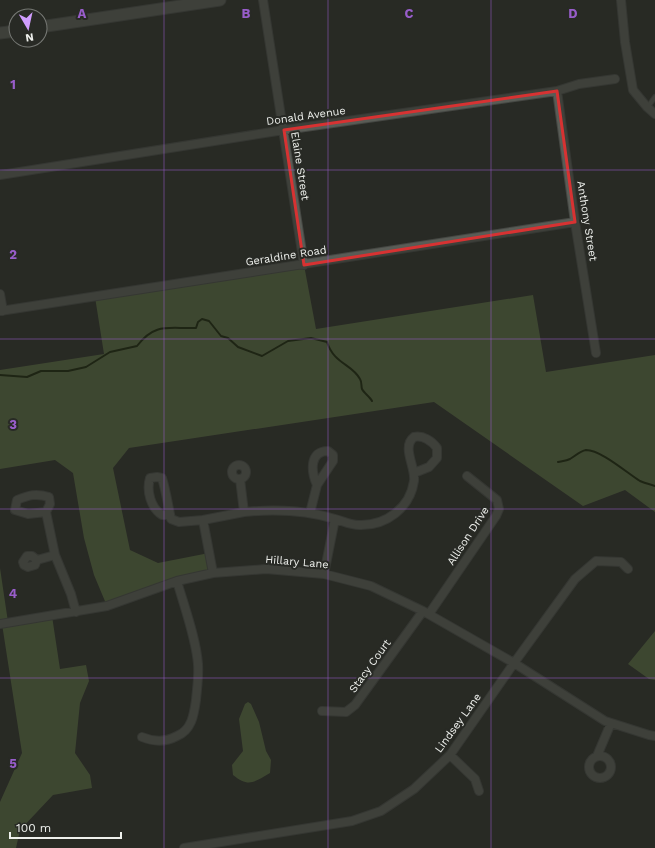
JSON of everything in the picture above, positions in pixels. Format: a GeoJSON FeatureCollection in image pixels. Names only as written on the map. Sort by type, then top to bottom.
{"type":"FeatureCollection","features":[{"type":"Feature","properties":{"kind":"main road"},"geometry":{"type":"LineString","coordinates":[[48,26],[220,0]]}},
{"type":"Feature","properties":{"kind":"street","name":"Elaine Street"},"geometry":{"type":"LineString","coordinates":[[263,0],[304,265]]}},
{"type":"Feature","properties":{"kind":"street"},"geometry":{"type":"LineString","coordinates":[[621,0],[625,42],[633,90],[647,108],[655,114]]}},
{"type":"Feature","properties":{"kind":"street","name":"Donald Avenue"},"geometry":{"type":"LineString","coordinates":[[0,175],[284,130],[557,91],[579,84],[615,79]]}},
{"type":"Feature","properties":{"kind":"street","name":"Anthony Street"},"geometry":{"type":"LineString","coordinates":[[557,91],[575,222],[596,353]]}},
{"type":"Feature","properties":{"kind":"street","name":"Geraldine Road"},"geometry":{"type":"LineString","coordinates":[[1,311],[575,222]]}},
{"type":"Feature","properties":{"kind":"street"},"geometry":{"type":"LineString","coordinates":[[0,294],[1,311]]}},
{"type":"Feature","properties":{"kind":"street"},"geometry":{"type":"LineString","coordinates":[[170,515],[171,519],[179,522],[203,520],[244,512],[282,510],[310,513],[357,525],[371,525],[391,517],[405,505],[414,480],[409,443],[414,437],[422,436],[432,442],[437,448],[437,458],[429,467],[414,473]]}},
{"type":"Feature","properties":{"kind":"street","name":"Allison Drive"},"geometry":{"type":"LineString","coordinates":[[426,613],[496,516],[499,509],[497,500],[467,476]]}},
{"type":"Feature","properties":{"kind":"street"},"geometry":{"type":"LineString","coordinates":[[240,479],[244,512]]}},
{"type":"Feature","properties":{"kind":"street"},"geometry":{"type":"LineString","coordinates":[[310,513],[317,485]]}},
{"type":"Feature","properties":{"kind":"street"},"geometry":{"type":"LineString","coordinates":[[46,512],[55,555],[71,594],[76,612]]}},
{"type":"Feature","properties":{"kind":"street"},"geometry":{"type":"LineString","coordinates":[[324,574],[335,519]]}},
{"type":"Feature","properties":{"kind":"street"},"geometry":{"type":"LineString","coordinates":[[203,520],[213,573]]}},
{"type":"Feature","properties":{"kind":"street"},"geometry":{"type":"LineString","coordinates":[[37,560],[55,555]]}},
{"type":"Feature","properties":{"kind":"street","name":"Lindsey Lane"},"geometry":{"type":"LineString","coordinates":[[184,848],[352,821],[381,810],[414,789],[450,755],[575,579],[596,561],[621,562],[628,570]]}},
{"type":"Feature","properties":{"kind":"street","name":"Hillary Lane"},"geometry":{"type":"LineString","coordinates":[[0,624],[107,606],[177,581],[213,573],[266,569],[324,574],[371,586],[426,613],[514,663],[605,721],[655,736]]}},
{"type":"Feature","properties":{"kind":"street"},"geometry":{"type":"LineString","coordinates":[[142,737],[158,741],[173,738],[186,730],[193,718],[199,674],[197,657],[177,581]]}},
{"type":"Feature","properties":{"kind":"street","name":"Stacy Court"},"geometry":{"type":"LineString","coordinates":[[322,712],[346,712],[355,705],[426,613]]}},
{"type":"Feature","properties":{"kind":"street"},"geometry":{"type":"LineString","coordinates":[[597,756],[611,723]]}},
{"type":"Feature","properties":{"kind":"street"},"geometry":{"type":"LineString","coordinates":[[450,755],[475,779],[479,790]]}},
{"type":"Feature","properties":{"kind":"lane"},"geometry":{"type":"LineString","coordinates":[[647,108],[655,97]]}},
{"type":"Feature","properties":{"kind":"highlighted area"},"geometry":{"type":"Polygon","coordinates":[[[557,91],[575,222],[304,265],[284,130],[557,91]]]}},
{"type":"Feature","properties":{"kind":"green space"},"geometry":{"type":"Polygon","coordinates":[[[304,265],[316,329],[533,295],[546,372],[655,355],[655,512],[625,490],[583,506],[434,402],[129,448],[113,468],[130,550],[158,563],[209,553],[213,573],[107,606],[94,575],[84,538],[73,473],[55,460],[0,469],[0,370],[104,354],[95,297],[304,265]]]}},
{"type":"Feature","properties":{"kind":"green space"},"geometry":{"type":"Polygon","coordinates":[[[0,568],[8,622],[52,616],[60,669],[86,665],[89,681],[80,703],[75,753],[90,775],[92,788],[53,795],[20,830],[16,848],[0,848],[0,802],[22,753],[2,624],[0,624],[0,568]]]}},
{"type":"Feature","properties":{"kind":"green space"},"geometry":{"type":"Polygon","coordinates":[[[655,631],[655,680],[649,679],[628,664],[655,631]]]}},
{"type":"Feature","properties":{"kind":"green space"},"geometry":{"type":"Polygon","coordinates":[[[248,702],[251,704],[259,722],[266,751],[271,760],[270,773],[252,782],[243,781],[233,775],[232,765],[243,751],[239,719],[245,704],[248,702]]]}},
{"type":"Feature","properties":{"kind":"waterway"},"geometry":{"type":"LineString","coordinates":[[0,375],[27,377],[41,371],[68,371],[86,367],[110,352],[137,346],[144,338],[156,330],[163,328],[196,328],[198,322],[202,319],[209,321],[221,336],[228,338],[238,347],[262,356],[288,341],[311,338],[327,342],[334,355],[357,374],[361,380],[362,389],[372,401]]}},
{"type":"Feature","properties":{"kind":"waterway"},"geometry":{"type":"LineString","coordinates":[[558,462],[566,461],[586,450],[592,451],[614,462],[640,481],[655,486]]}}]}
